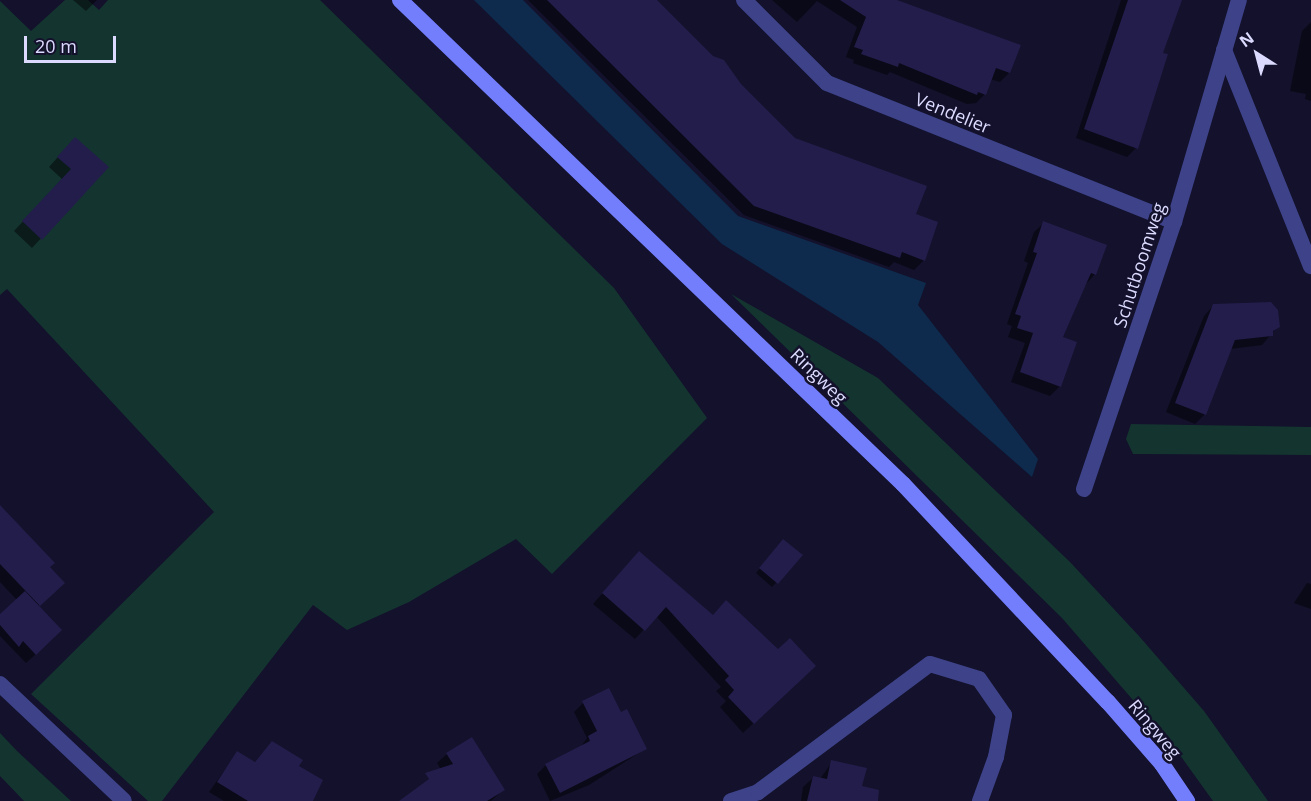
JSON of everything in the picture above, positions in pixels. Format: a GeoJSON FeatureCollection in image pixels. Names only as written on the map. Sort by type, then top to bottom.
{"type":"FeatureCollection","features":[{"type":"Feature","properties":{"kind":"main road","name":"Ringweg"},"geometry":{"type":"LineString","coordinates":[[400,0],[903,484],[1100,694],[1162,764],[1187,801]]}},
{"type":"Feature","properties":{"kind":"street","name":"Vendelier"},"geometry":{"type":"LineString","coordinates":[[744,0],[827,83],[1174,222]]}},
{"type":"Feature","properties":{"kind":"street","name":"Schutboomweg"},"geometry":{"type":"LineString","coordinates":[[1084,489],[1174,222],[1239,0]]}},
{"type":"Feature","properties":{"kind":"street"},"geometry":{"type":"LineString","coordinates":[[1224,50],[1311,266]]}},
{"type":"Feature","properties":{"kind":"street"},"geometry":{"type":"LineString","coordinates":[[731,801],[758,792],[930,664],[979,679],[1004,716],[996,757],[980,801]]}},
{"type":"Feature","properties":{"kind":"street"},"geometry":{"type":"LineString","coordinates":[[0,684],[124,801]]}},
{"type":"Feature","properties":{"kind":"green space"},"geometry":{"type":"Polygon","coordinates":[[[65,0],[88,0],[99,10],[108,0],[320,0],[614,288],[707,418],[552,574],[516,539],[409,602],[347,630],[313,605],[162,801],[148,801],[31,694],[214,512],[7,289],[0,295],[0,1],[31,31],[65,0]]]}},
{"type":"Feature","properties":{"kind":"green space"},"geometry":{"type":"Polygon","coordinates":[[[731,294],[878,378],[1070,562],[1139,636],[1204,711],[1268,801],[1213,801],[1177,751],[1062,618],[731,294]]]}},
{"type":"Feature","properties":{"kind":"green space"},"geometry":{"type":"Polygon","coordinates":[[[1131,424],[1311,427],[1311,455],[1133,454],[1126,439],[1131,424]]]}},
{"type":"Feature","properties":{"kind":"green space"},"geometry":{"type":"Polygon","coordinates":[[[0,733],[71,801],[24,801],[0,776],[0,733]]]}},
{"type":"Feature","properties":{"kind":"water"},"geometry":{"type":"Polygon","coordinates":[[[474,0],[523,0],[738,216],[926,283],[918,305],[1038,459],[1032,477],[878,342],[722,244],[474,0]]]}},
{"type":"Feature","properties":{"kind":"building"},"geometry":{"type":"Polygon","coordinates":[[[547,0],[657,0],[713,56],[724,60],[741,84],[795,138],[927,186],[916,214],[938,222],[925,261],[902,252],[900,258],[754,206],[547,0]]]}},
{"type":"Feature","properties":{"kind":"building"},"geometry":{"type":"Polygon","coordinates":[[[840,0],[897,0],[1021,45],[1010,73],[996,68],[986,95],[978,92],[977,95],[899,63],[898,67],[861,54],[863,50],[854,47],[866,17],[840,0]]]}},
{"type":"Feature","properties":{"kind":"building"},"geometry":{"type":"Polygon","coordinates":[[[1128,0],[1182,0],[1163,53],[1168,54],[1138,149],[1084,129],[1128,0]]]}},
{"type":"Feature","properties":{"kind":"building"},"geometry":{"type":"Polygon","coordinates":[[[75,137],[109,167],[42,240],[22,221],[71,169],[57,157],[75,137]]]}},
{"type":"Feature","properties":{"kind":"building"},"geometry":{"type":"Polygon","coordinates":[[[1043,221],[1107,245],[1096,275],[1091,273],[1063,337],[1077,342],[1061,387],[1020,372],[1033,333],[1017,328],[1021,316],[1015,314],[1037,253],[1033,252],[1043,221]]]}},
{"type":"Feature","properties":{"kind":"building"},"geometry":{"type":"Polygon","coordinates":[[[1271,302],[1278,310],[1280,327],[1273,331],[1273,336],[1235,340],[1206,415],[1175,403],[1213,304],[1271,302]]]}},
{"type":"Feature","properties":{"kind":"building"},"geometry":{"type":"Polygon","coordinates":[[[0,505],[55,563],[50,567],[65,583],[40,606],[0,564],[0,505]]]}},
{"type":"Feature","properties":{"kind":"building"},"geometry":{"type":"Polygon","coordinates":[[[783,539],[803,555],[778,584],[759,568],[783,539]]]}},
{"type":"Feature","properties":{"kind":"building"},"geometry":{"type":"Polygon","coordinates":[[[639,551],[713,615],[726,600],[778,649],[790,638],[816,666],[754,724],[728,697],[734,690],[725,680],[729,676],[666,607],[645,631],[602,593],[639,551]]]}},
{"type":"Feature","properties":{"kind":"building"},"geometry":{"type":"Polygon","coordinates":[[[25,591],[62,630],[36,655],[23,641],[19,647],[0,625],[0,614],[25,591]]]}},
{"type":"Feature","properties":{"kind":"building"},"geometry":{"type":"Polygon","coordinates":[[[609,688],[621,712],[627,709],[647,749],[560,793],[545,764],[590,741],[588,736],[597,731],[582,701],[609,688]]]}},
{"type":"Feature","properties":{"kind":"building"},"geometry":{"type":"Polygon","coordinates":[[[472,737],[505,790],[487,801],[399,801],[429,779],[425,773],[453,764],[446,753],[472,737]]]}},
{"type":"Feature","properties":{"kind":"building"},"geometry":{"type":"Polygon","coordinates":[[[272,741],[303,760],[299,766],[323,780],[313,801],[248,801],[217,782],[237,751],[255,762],[272,741]]]}},
{"type":"Feature","properties":{"kind":"building"},"geometry":{"type":"Polygon","coordinates":[[[831,760],[867,768],[862,786],[879,790],[878,801],[807,801],[813,776],[827,779],[831,760]]]}}]}
